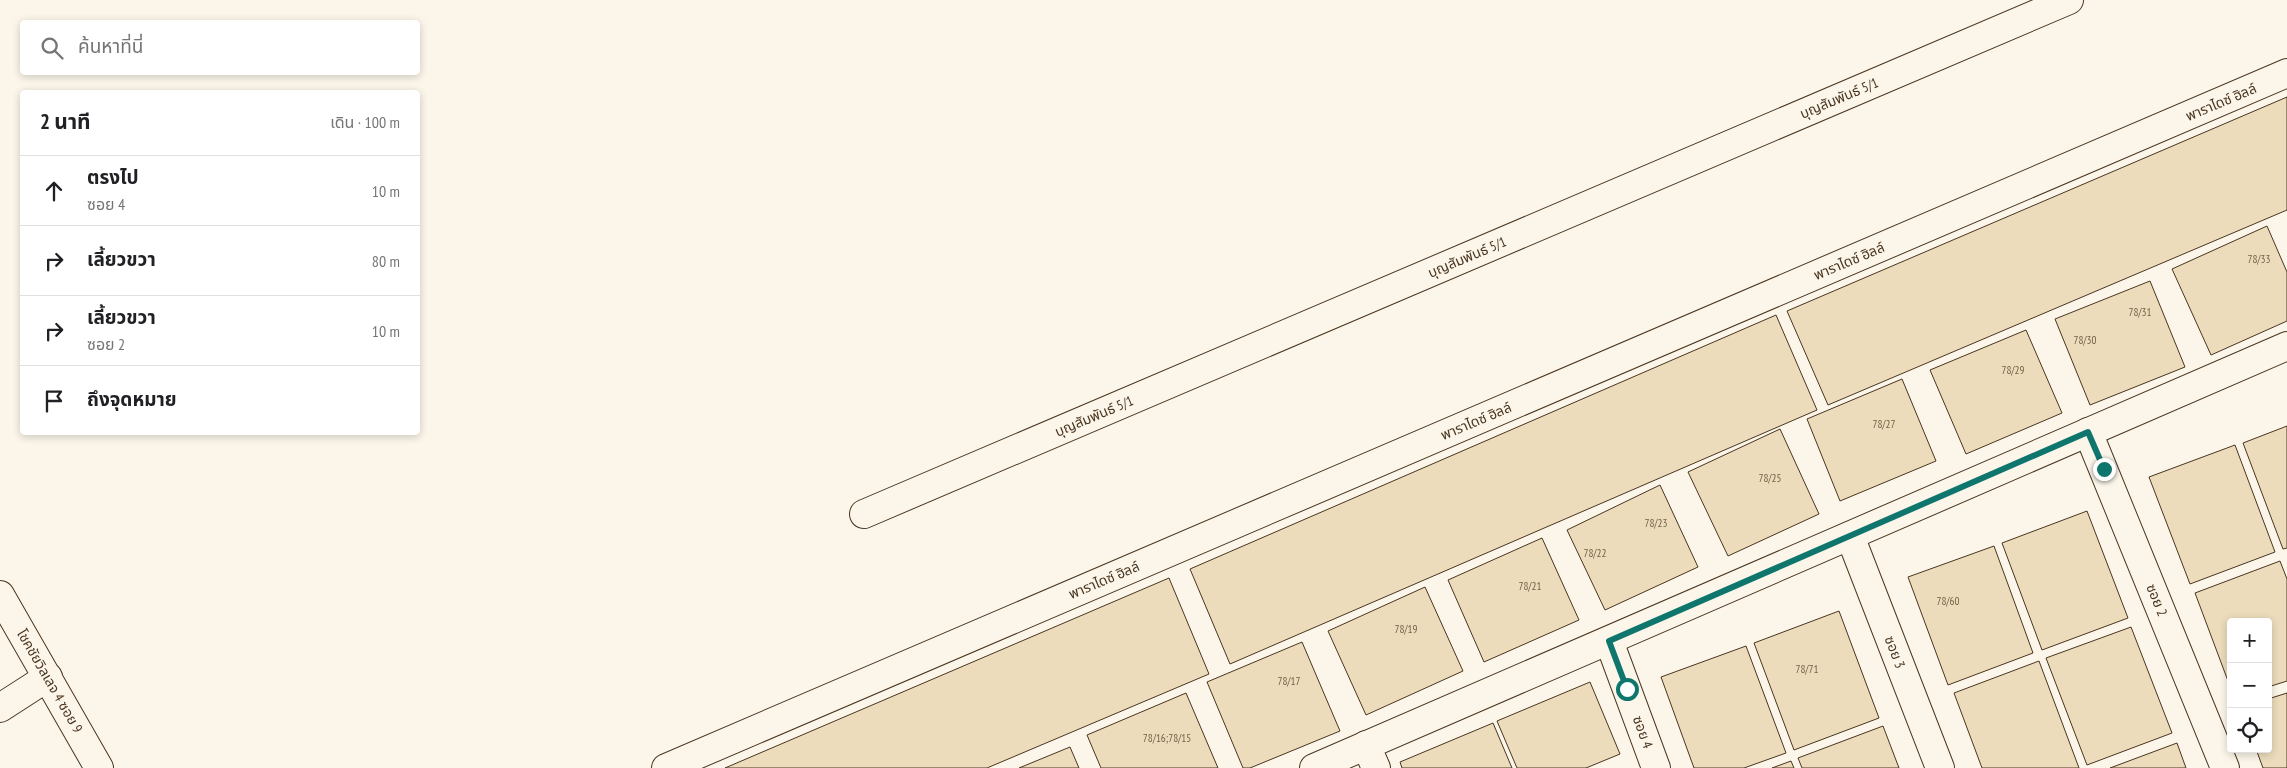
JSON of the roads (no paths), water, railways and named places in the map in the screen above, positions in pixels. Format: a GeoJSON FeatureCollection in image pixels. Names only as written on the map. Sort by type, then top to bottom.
{"type":"FeatureCollection","features":[{"type":"Feature","properties":{"kind":"street","name":"บุญสัมพันธ์ 5/1"},"geometry":{"type":"LineString","coordinates":[[864,514],[2069,0]]}},
{"type":"Feature","properties":{"kind":"street","name":"พาราไดซ์ ฮิลล์"},"geometry":{"type":"LineString","coordinates":[[666,768],[2287,73]]}},
{"type":"Feature","properties":{"kind":"street"},"geometry":{"type":"LineString","coordinates":[[1314,768],[1371,757],[1609,641],[2287,346]]}},
{"type":"Feature","properties":{"kind":"street","name":"ซอย 2"},"geometry":{"type":"LineString","coordinates":[[2088,432],[2225,768]]}},
{"type":"Feature","properties":{"kind":"street","name":"ซอย 3"},"geometry":{"type":"LineString","coordinates":[[1850,536],[1940,768]]}},
{"type":"Feature","properties":{"kind":"street","name":"โชคชัยวิลเลจ 4 ซอย 9"},"geometry":{"type":"LineString","coordinates":[[0,595],[99,768]]}},
{"type":"Feature","properties":{"kind":"street","name":"ซอย 4"},"geometry":{"type":"LineString","coordinates":[[1609,641],[1656,768]]}},
{"type":"Feature","properties":{"kind":"street"},"geometry":{"type":"LineString","coordinates":[[0,708],[48,677]]}}]}
